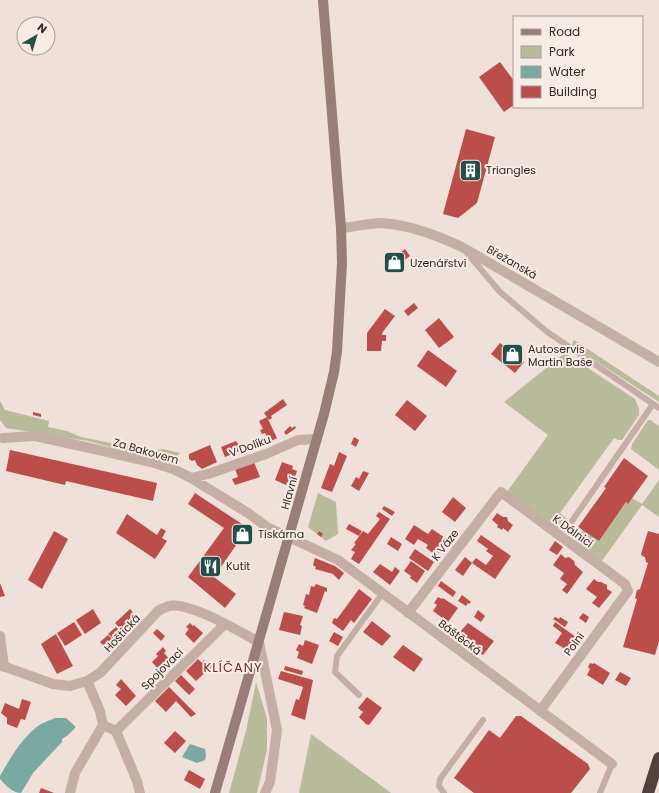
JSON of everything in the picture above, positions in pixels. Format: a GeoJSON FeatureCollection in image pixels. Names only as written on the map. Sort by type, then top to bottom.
{"type":"FeatureCollection","features":[{"type":"Feature","properties":{"kind":"highway"},"geometry":{"type":"LineString","coordinates":[[648,793],[659,758]]}},
{"type":"Feature","properties":{"kind":"main road","name":"Hlavní"},"geometry":{"type":"LineString","coordinates":[[215,793],[317,439],[334,372],[337,352],[342,263],[341,228],[324,0]]}},
{"type":"Feature","properties":{"kind":"street","name":"Břežanská"},"geometry":{"type":"LineString","coordinates":[[341,228],[380,223],[415,228],[462,247],[659,362]]}},
{"type":"Feature","properties":{"kind":"street","name":"Za Bakovem"},"geometry":{"type":"LineString","coordinates":[[2,438],[35,436],[154,463],[173,469],[191,478],[248,513],[267,528],[289,537]]}},
{"type":"Feature","properties":{"kind":"street","name":"V Dolíku"},"geometry":{"type":"LineString","coordinates":[[191,478],[208,474],[266,454],[298,440],[317,439]]}},
{"type":"Feature","properties":{"kind":"street","name":"K Dálnici"},"geometry":{"type":"LineString","coordinates":[[501,492],[625,584],[628,592]]}},
{"type":"Feature","properties":{"kind":"street","name":"K Váze"},"geometry":{"type":"LineString","coordinates":[[408,613],[501,492]]}},
{"type":"Feature","properties":{"kind":"street","name":"Báštěcká"},"geometry":{"type":"LineString","coordinates":[[289,537],[338,560],[612,764]]}},
{"type":"Feature","properties":{"kind":"street","name":"Polní"},"geometry":{"type":"LineString","coordinates":[[540,711],[628,592]]}},
{"type":"Feature","properties":{"kind":"street","name":"Hoštická"},"geometry":{"type":"LineString","coordinates":[[2,666],[53,684],[70,686],[87,681],[100,673],[158,611],[170,606],[185,606],[225,624],[259,642]]}},
{"type":"Feature","properties":{"kind":"street","name":"Spojovací"},"geometry":{"type":"LineString","coordinates":[[116,731],[225,624]]}},
{"type":"Feature","properties":{"kind":"street"},"geometry":{"type":"LineString","coordinates":[[0,636],[2,666]]}},
{"type":"Feature","properties":{"kind":"street"},"geometry":{"type":"LineString","coordinates":[[259,642],[277,730],[270,782],[264,793]]}},
{"type":"Feature","properties":{"kind":"street"},"geometry":{"type":"LineString","coordinates":[[70,793],[74,773],[103,725],[100,711],[87,681]]}},
{"type":"Feature","properties":{"kind":"street"},"geometry":{"type":"LineString","coordinates":[[103,725],[116,731],[137,781],[140,793]]}},
{"type":"Feature","properties":{"kind":"lane"},"geometry":{"type":"LineString","coordinates":[[462,247],[500,292],[546,331],[659,408]]}},
{"type":"Feature","properties":{"kind":"lane"},"geometry":{"type":"LineString","coordinates":[[572,520],[653,404]]}},
{"type":"Feature","properties":{"kind":"lane"},"geometry":{"type":"LineString","coordinates":[[359,695],[335,672],[337,656],[382,594]]}},
{"type":"Feature","properties":{"kind":"lane"},"geometry":{"type":"LineString","coordinates":[[444,793],[438,786],[440,779],[483,720]]}},
{"type":"Feature","properties":{"kind":"lane"},"geometry":{"type":"LineString","coordinates":[[600,793],[612,764]]}},
{"type":"Feature","properties":{"kind":"green space"},"geometry":{"type":"Polygon","coordinates":[[[574,340],[659,396],[659,402],[573,346],[572,344],[574,340]]]}},
{"type":"Feature","properties":{"kind":"green space"},"geometry":{"type":"Polygon","coordinates":[[[565,353],[635,399],[639,409],[639,415],[622,440],[614,438],[560,513],[567,519],[559,530],[507,492],[548,435],[504,402],[565,353]]]}},
{"type":"Feature","properties":{"kind":"green space"},"geometry":{"type":"Polygon","coordinates":[[[0,401],[5,410],[49,421],[48,427],[67,431],[81,437],[152,451],[163,449],[180,453],[169,463],[88,441],[6,428],[0,420],[0,401]]]}},
{"type":"Feature","properties":{"kind":"green space"},"geometry":{"type":"Polygon","coordinates":[[[648,420],[659,426],[659,470],[631,449],[632,444],[648,420]]]}},
{"type":"Feature","properties":{"kind":"green space"},"geometry":{"type":"Polygon","coordinates":[[[659,480],[659,517],[642,505],[602,561],[575,541],[583,530],[599,541],[626,502],[628,504],[632,498],[642,504],[659,480]]]}},
{"type":"Feature","properties":{"kind":"green space"},"geometry":{"type":"Polygon","coordinates":[[[318,493],[336,502],[338,534],[326,541],[308,527],[318,493]]]}},
{"type":"Feature","properties":{"kind":"green space"},"geometry":{"type":"Polygon","coordinates":[[[256,682],[267,718],[267,750],[257,793],[229,793],[246,731],[256,682]]]}},
{"type":"Feature","properties":{"kind":"green space"},"geometry":{"type":"Polygon","coordinates":[[[311,734],[391,793],[299,793],[311,734]]]}},
{"type":"Feature","properties":{"kind":"water"},"geometry":{"type":"Polygon","coordinates":[[[55,718],[66,718],[76,727],[62,739],[62,742],[33,773],[21,793],[12,790],[0,779],[0,776],[7,764],[19,746],[35,728],[55,718]]]}},
{"type":"Feature","properties":{"kind":"water"},"geometry":{"type":"Polygon","coordinates":[[[190,744],[205,749],[205,760],[197,763],[182,757],[190,744]]]}},
{"type":"Feature","properties":{"kind":"building"},"geometry":{"type":"Polygon","coordinates":[[[500,62],[513,80],[513,106],[504,112],[479,77],[500,62]]]}},
{"type":"Feature","properties":{"kind":"building","name":"Triangles"},"geometry":{"type":"Polygon","coordinates":[[[466,129],[495,137],[477,203],[458,218],[443,214],[466,129]]]}},
{"type":"Feature","properties":{"kind":"building"},"geometry":{"type":"Polygon","coordinates":[[[405,249],[410,256],[391,270],[386,264],[405,249]]]}},
{"type":"Feature","properties":{"kind":"building"},"geometry":{"type":"Polygon","coordinates":[[[414,303],[418,308],[408,316],[404,311],[414,303]]]}},
{"type":"Feature","properties":{"kind":"building"},"geometry":{"type":"Polygon","coordinates":[[[385,309],[395,316],[382,333],[382,335],[386,335],[386,341],[382,341],[381,351],[367,351],[367,333],[385,309]]]}},
{"type":"Feature","properties":{"kind":"building"},"geometry":{"type":"Polygon","coordinates":[[[439,318],[454,337],[439,348],[425,330],[439,318]]]}},
{"type":"Feature","properties":{"kind":"building"},"geometry":{"type":"Polygon","coordinates":[[[500,343],[524,362],[515,373],[491,354],[500,343]]]}},
{"type":"Feature","properties":{"kind":"building"},"geometry":{"type":"Polygon","coordinates":[[[428,350],[457,371],[446,387],[417,366],[428,350]]]}},
{"type":"Feature","properties":{"kind":"building"},"geometry":{"type":"Polygon","coordinates":[[[283,399],[287,405],[271,416],[272,418],[269,420],[264,413],[283,399]]]}},
{"type":"Feature","properties":{"kind":"building"},"geometry":{"type":"Polygon","coordinates":[[[407,400],[427,416],[415,431],[395,415],[407,400]]]}},
{"type":"Feature","properties":{"kind":"building"},"geometry":{"type":"Polygon","coordinates":[[[33,412],[41,414],[41,417],[33,415],[33,412]]]}},
{"type":"Feature","properties":{"kind":"building"},"geometry":{"type":"Polygon","coordinates":[[[267,417],[277,438],[269,442],[265,433],[262,434],[260,430],[263,429],[259,421],[267,417]]]}},
{"type":"Feature","properties":{"kind":"building"},"geometry":{"type":"Polygon","coordinates":[[[290,426],[292,428],[295,426],[296,428],[286,435],[284,432],[290,426]]]}},
{"type":"Feature","properties":{"kind":"building"},"geometry":{"type":"Polygon","coordinates":[[[354,437],[359,440],[356,447],[351,444],[354,437]]]}},
{"type":"Feature","properties":{"kind":"building"},"geometry":{"type":"Polygon","coordinates":[[[236,441],[242,450],[225,457],[221,447],[236,441]]]}},
{"type":"Feature","properties":{"kind":"building"},"geometry":{"type":"Polygon","coordinates":[[[210,445],[217,462],[202,469],[197,465],[195,460],[192,461],[189,459],[189,454],[210,445]]]}},
{"type":"Feature","properties":{"kind":"building"},"geometry":{"type":"Polygon","coordinates":[[[10,450],[157,483],[153,501],[66,481],[65,485],[6,471],[10,450]]]}},
{"type":"Feature","properties":{"kind":"building"},"geometry":{"type":"Polygon","coordinates":[[[339,452],[347,456],[332,492],[321,488],[330,464],[334,466],[339,452]]]}},
{"type":"Feature","properties":{"kind":"building"},"geometry":{"type":"Polygon","coordinates":[[[624,458],[648,476],[628,504],[626,502],[599,541],[578,527],[606,488],[604,487],[624,458]]]}},
{"type":"Feature","properties":{"kind":"building"},"geometry":{"type":"Polygon","coordinates":[[[254,462],[260,477],[235,485],[232,479],[238,477],[235,469],[254,462]]]}},
{"type":"Feature","properties":{"kind":"building"},"geometry":{"type":"Polygon","coordinates":[[[282,462],[293,466],[292,469],[297,471],[292,484],[287,482],[286,485],[275,480],[282,462]]]}},
{"type":"Feature","properties":{"kind":"building"},"geometry":{"type":"Polygon","coordinates":[[[363,471],[369,473],[359,491],[351,486],[356,477],[359,479],[363,471]]]}},
{"type":"Feature","properties":{"kind":"building"},"geometry":{"type":"Polygon","coordinates":[[[195,493],[248,528],[214,577],[236,594],[225,608],[188,577],[224,528],[188,504],[195,493]]]}},
{"type":"Feature","properties":{"kind":"building"},"geometry":{"type":"Polygon","coordinates":[[[453,497],[466,508],[455,522],[442,512],[453,497]]]}},
{"type":"Feature","properties":{"kind":"building"},"geometry":{"type":"Polygon","coordinates":[[[384,506],[395,512],[392,516],[382,509],[384,506]]]}},
{"type":"Feature","properties":{"kind":"building"},"geometry":{"type":"Polygon","coordinates":[[[379,512],[390,519],[359,564],[351,559],[355,552],[351,550],[356,544],[354,543],[363,531],[368,534],[380,519],[376,516],[379,512]]]}},
{"type":"Feature","properties":{"kind":"building"},"geometry":{"type":"Polygon","coordinates":[[[497,513],[503,517],[507,517],[508,521],[513,525],[508,532],[503,528],[502,530],[497,527],[498,525],[492,520],[497,513]]]}},
{"type":"Feature","properties":{"kind":"building"},"geometry":{"type":"Polygon","coordinates":[[[127,514],[157,535],[161,528],[166,531],[162,538],[167,541],[155,559],[116,533],[127,514]]]}},
{"type":"Feature","properties":{"kind":"building"},"geometry":{"type":"Polygon","coordinates":[[[349,524],[362,531],[359,536],[346,529],[349,524]]]}},
{"type":"Feature","properties":{"kind":"building"},"geometry":{"type":"Polygon","coordinates":[[[414,525],[428,534],[432,529],[448,540],[439,553],[435,550],[433,553],[426,548],[428,545],[418,539],[414,545],[405,539],[414,525]]]}},
{"type":"Feature","properties":{"kind":"building"},"geometry":{"type":"Polygon","coordinates":[[[54,531],[68,539],[42,589],[28,580],[54,531]]]}},
{"type":"Feature","properties":{"kind":"building"},"geometry":{"type":"Polygon","coordinates":[[[319,531],[323,534],[321,537],[317,534],[319,531]]]}},
{"type":"Feature","properties":{"kind":"building"},"geometry":{"type":"Polygon","coordinates":[[[648,531],[659,534],[659,641],[655,655],[623,647],[637,599],[635,598],[637,590],[640,589],[648,563],[646,562],[645,557],[641,554],[648,531]]]}},
{"type":"Feature","properties":{"kind":"building"},"geometry":{"type":"Polygon","coordinates":[[[481,535],[511,556],[495,579],[472,563],[476,558],[486,565],[493,556],[486,551],[488,549],[477,541],[481,535]]]}},
{"type":"Feature","properties":{"kind":"building"},"geometry":{"type":"Polygon","coordinates":[[[391,537],[402,544],[398,551],[387,544],[391,537]]]}},
{"type":"Feature","properties":{"kind":"building"},"geometry":{"type":"Polygon","coordinates":[[[555,541],[563,547],[557,555],[549,550],[555,541]]]}},
{"type":"Feature","properties":{"kind":"building"},"geometry":{"type":"Polygon","coordinates":[[[415,549],[434,562],[428,571],[409,558],[415,549]]]}},
{"type":"Feature","properties":{"kind":"building"},"geometry":{"type":"Polygon","coordinates":[[[561,554],[565,558],[569,557],[574,561],[575,565],[583,572],[567,594],[562,590],[567,584],[560,579],[564,573],[553,565],[561,554]]]}},
{"type":"Feature","properties":{"kind":"building"},"geometry":{"type":"Polygon","coordinates":[[[465,557],[472,563],[463,576],[455,570],[465,557]]]}},
{"type":"Feature","properties":{"kind":"building"},"geometry":{"type":"Polygon","coordinates":[[[315,558],[335,566],[344,573],[339,580],[333,574],[315,569],[316,567],[313,565],[315,558]]]}},
{"type":"Feature","properties":{"kind":"building"},"geometry":{"type":"Polygon","coordinates":[[[411,561],[425,571],[417,583],[404,571],[411,561]]]}},
{"type":"Feature","properties":{"kind":"building"},"geometry":{"type":"Polygon","coordinates":[[[380,564],[392,572],[395,567],[400,571],[390,585],[373,572],[380,564]]]}},
{"type":"Feature","properties":{"kind":"building"},"geometry":{"type":"Polygon","coordinates":[[[594,579],[607,585],[607,589],[612,592],[599,608],[592,603],[597,597],[586,589],[594,579]]]}},
{"type":"Feature","properties":{"kind":"building"},"geometry":{"type":"Polygon","coordinates":[[[441,581],[456,592],[453,597],[438,586],[441,581]]]}},
{"type":"Feature","properties":{"kind":"building"},"geometry":{"type":"Polygon","coordinates":[[[0,583],[5,596],[0,597],[0,583]]]}},
{"type":"Feature","properties":{"kind":"building"},"geometry":{"type":"Polygon","coordinates":[[[316,584],[327,588],[327,592],[325,591],[317,613],[304,608],[305,606],[303,605],[306,594],[309,595],[311,586],[314,587],[316,584]]]}},
{"type":"Feature","properties":{"kind":"building"},"geometry":{"type":"Polygon","coordinates":[[[359,589],[372,599],[354,623],[351,620],[343,631],[332,623],[334,618],[337,619],[359,589]]]}},
{"type":"Feature","properties":{"kind":"building"},"geometry":{"type":"Polygon","coordinates":[[[462,595],[471,602],[466,606],[458,601],[462,595]]]}},
{"type":"Feature","properties":{"kind":"building"},"geometry":{"type":"Polygon","coordinates":[[[438,597],[443,598],[458,608],[448,622],[433,611],[437,605],[434,603],[438,597]]]}},
{"type":"Feature","properties":{"kind":"building"},"geometry":{"type":"Polygon","coordinates":[[[93,609],[101,623],[85,634],[76,620],[93,609]]]}},
{"type":"Feature","properties":{"kind":"building"},"geometry":{"type":"Polygon","coordinates":[[[130,609],[141,621],[127,635],[115,623],[130,609]]]}},
{"type":"Feature","properties":{"kind":"building"},"geometry":{"type":"Polygon","coordinates":[[[478,610],[485,616],[481,622],[474,617],[478,610]]]}},
{"type":"Feature","properties":{"kind":"building"},"geometry":{"type":"Polygon","coordinates":[[[284,612],[303,616],[300,625],[302,626],[300,635],[279,630],[284,612]]]}},
{"type":"Feature","properties":{"kind":"building"},"geometry":{"type":"Polygon","coordinates":[[[583,613],[589,617],[586,623],[579,618],[583,613]]]}},
{"type":"Feature","properties":{"kind":"building"},"geometry":{"type":"Polygon","coordinates":[[[555,617],[559,619],[560,617],[568,622],[565,627],[553,619],[555,617]]]}},
{"type":"Feature","properties":{"kind":"building"},"geometry":{"type":"Polygon","coordinates":[[[372,621],[391,636],[382,646],[363,632],[372,621]]]}},
{"type":"Feature","properties":{"kind":"building"},"geometry":{"type":"Polygon","coordinates":[[[74,622],[82,635],[65,646],[57,633],[74,622]]]}},
{"type":"Feature","properties":{"kind":"building"},"geometry":{"type":"Polygon","coordinates":[[[555,622],[576,637],[567,650],[555,643],[562,633],[553,626],[555,622]]]}},
{"type":"Feature","properties":{"kind":"building"},"geometry":{"type":"Polygon","coordinates":[[[190,623],[203,633],[194,643],[185,634],[189,629],[186,627],[190,623]]]}},
{"type":"Feature","properties":{"kind":"building"},"geometry":{"type":"Polygon","coordinates":[[[468,623],[494,641],[483,655],[458,634],[468,623]]]}},
{"type":"Feature","properties":{"kind":"building"},"geometry":{"type":"Polygon","coordinates":[[[116,627],[124,635],[117,642],[108,634],[116,627]]]}},
{"type":"Feature","properties":{"kind":"building"},"geometry":{"type":"Polygon","coordinates":[[[157,629],[165,636],[161,641],[153,633],[157,629]]]}},
{"type":"Feature","properties":{"kind":"building"},"geometry":{"type":"Polygon","coordinates":[[[334,632],[343,637],[338,646],[329,641],[334,632]]]}},
{"type":"Feature","properties":{"kind":"building"},"geometry":{"type":"Polygon","coordinates":[[[56,634],[73,666],[57,674],[41,644],[56,634]]]}},
{"type":"Feature","properties":{"kind":"building"},"geometry":{"type":"Polygon","coordinates":[[[108,635],[116,643],[108,651],[100,642],[108,635]]]}},
{"type":"Feature","properties":{"kind":"building"},"geometry":{"type":"Polygon","coordinates":[[[305,640],[319,645],[312,664],[297,658],[299,652],[296,650],[299,644],[303,646],[305,640]]]}},
{"type":"Feature","properties":{"kind":"building"},"geometry":{"type":"Polygon","coordinates":[[[403,645],[423,659],[414,672],[393,657],[403,645]]]}},
{"type":"Feature","properties":{"kind":"building"},"geometry":{"type":"Polygon","coordinates":[[[163,647],[166,651],[164,653],[172,662],[161,672],[152,662],[158,656],[156,654],[163,647]]]}},
{"type":"Feature","properties":{"kind":"building"},"geometry":{"type":"Polygon","coordinates":[[[198,659],[202,663],[204,660],[211,667],[196,681],[186,671],[198,659]]]}},
{"type":"Feature","properties":{"kind":"building"},"geometry":{"type":"Polygon","coordinates":[[[590,663],[594,663],[610,673],[603,685],[587,675],[590,669],[588,667],[590,663]]]}},
{"type":"Feature","properties":{"kind":"building"},"geometry":{"type":"Polygon","coordinates":[[[285,666],[303,671],[302,675],[284,670],[285,666]]]}},
{"type":"Feature","properties":{"kind":"building"},"geometry":{"type":"Polygon","coordinates":[[[281,671],[313,680],[305,720],[291,715],[296,699],[299,700],[303,687],[278,679],[281,671]]]}},
{"type":"Feature","properties":{"kind":"building"},"geometry":{"type":"Polygon","coordinates":[[[620,672],[631,678],[626,686],[615,680],[620,672]]]}},
{"type":"Feature","properties":{"kind":"building"},"geometry":{"type":"Polygon","coordinates":[[[181,675],[195,689],[189,695],[175,681],[181,675]]]}},
{"type":"Feature","properties":{"kind":"building"},"geometry":{"type":"Polygon","coordinates":[[[121,679],[136,696],[126,706],[115,695],[121,689],[116,685],[121,679]]]}},
{"type":"Feature","properties":{"kind":"building"},"geometry":{"type":"Polygon","coordinates":[[[169,687],[196,714],[191,717],[176,701],[166,712],[155,701],[169,687]]]}},
{"type":"Feature","properties":{"kind":"building"},"geometry":{"type":"Polygon","coordinates":[[[367,697],[382,708],[369,725],[359,717],[363,712],[358,708],[367,697]]]}},
{"type":"Feature","properties":{"kind":"building"},"geometry":{"type":"Polygon","coordinates":[[[22,699],[31,702],[25,720],[21,719],[17,728],[7,724],[7,718],[1,713],[5,703],[19,709],[22,699]]]}},
{"type":"Feature","properties":{"kind":"building"},"geometry":{"type":"Polygon","coordinates":[[[516,716],[521,716],[588,764],[590,769],[571,793],[474,793],[454,778],[489,730],[500,738],[516,716]]]}},
{"type":"Feature","properties":{"kind":"building"},"geometry":{"type":"Polygon","coordinates":[[[175,731],[186,741],[175,753],[164,743],[175,731]]]}},
{"type":"Feature","properties":{"kind":"building"},"geometry":{"type":"Polygon","coordinates":[[[189,770],[205,779],[200,789],[184,780],[189,770]]]}},
{"type":"Feature","properties":{"kind":"building"},"geometry":{"type":"Polygon","coordinates":[[[41,788],[54,793],[39,793],[41,788]]]}},
{"type":"Feature","properties":{"kind":"place","name":"Triangles"},"geometry":{"type":"Point","coordinates":[470,170]}},
{"type":"Feature","properties":{"kind":"place","name":"Uzenářství"},"geometry":{"type":"Point","coordinates":[394,263]}},
{"type":"Feature","properties":{"kind":"place","name":"Autoservis Martin Baše"},"geometry":{"type":"Point","coordinates":[512,355]}},
{"type":"Feature","properties":{"kind":"place","name":"Tiskárna"},"geometry":{"type":"Point","coordinates":[242,534]}},
{"type":"Feature","properties":{"kind":"place","name":"Kutit"},"geometry":{"type":"Point","coordinates":[211,566]}},
{"type":"Feature","properties":{"kind":"district","name":"KLÍČANY"},"geometry":{"type":"Point","coordinates":[233,667]}}]}
